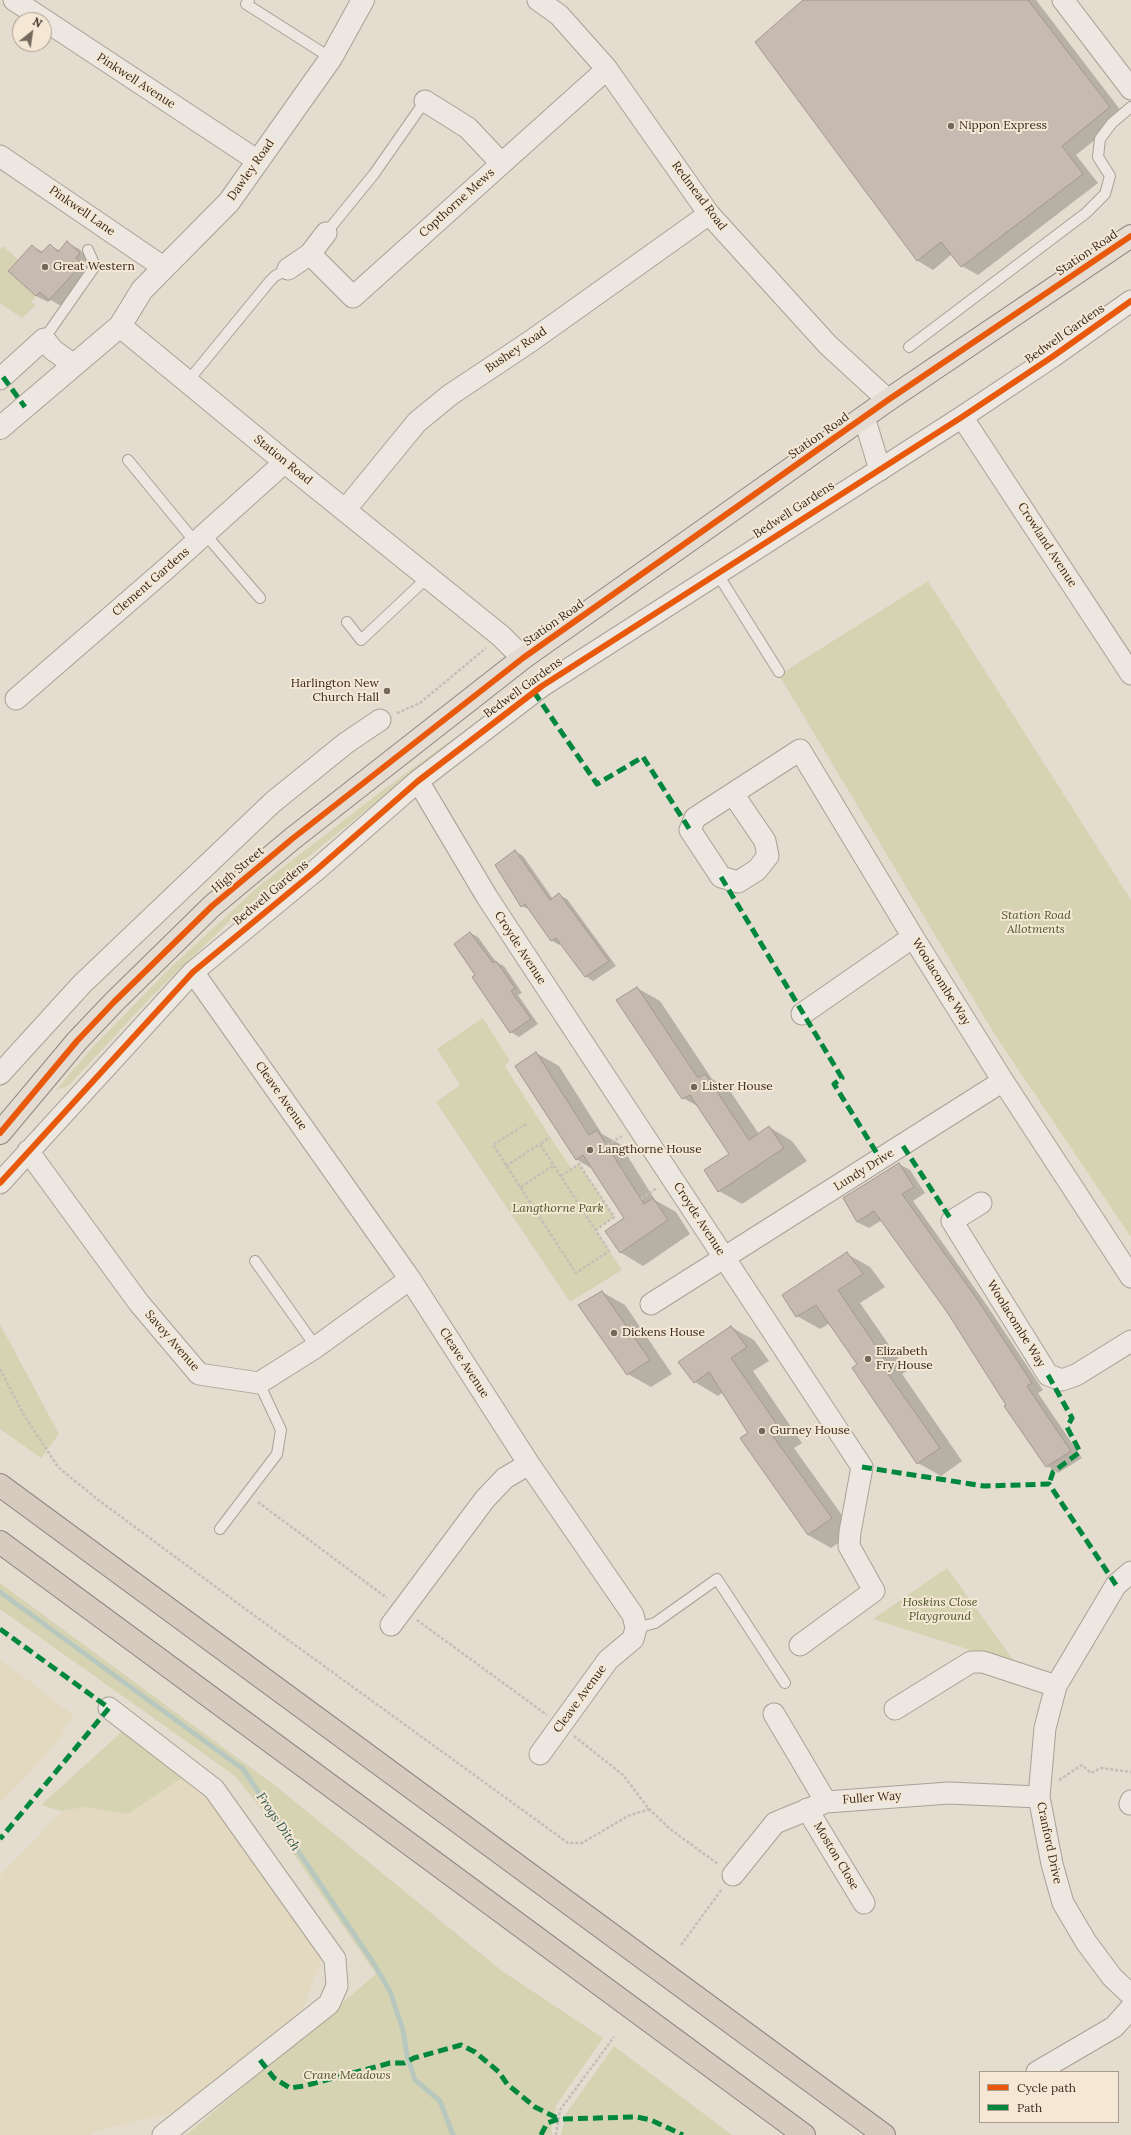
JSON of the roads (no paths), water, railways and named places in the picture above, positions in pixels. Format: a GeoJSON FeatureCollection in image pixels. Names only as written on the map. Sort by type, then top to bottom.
{"type":"FeatureCollection","features":[{"type":"Feature","properties":{"kind":"highway"},"geometry":{"type":"LineString","coordinates":[[0,1485],[884,2135]]}},
{"type":"Feature","properties":{"kind":"highway"},"geometry":{"type":"LineString","coordinates":[[0,1542],[804,2135]]}},
{"type":"Feature","properties":{"kind":"main road","name":"Station Road"},"geometry":{"type":"LineString","coordinates":[[523,658],[888,400],[1131,236]]}},
{"type":"Feature","properties":{"kind":"main road","name":"High Street"},"geometry":{"type":"LineString","coordinates":[[0,1133],[43,1080],[114,1002],[212,906],[292,838],[523,658]]}},
{"type":"Feature","properties":{"kind":"street","name":"Pinkwell Avenue"},"geometry":{"type":"LineString","coordinates":[[14,0],[258,161]]}},
{"type":"Feature","properties":{"kind":"street","name":"Dawley Road"},"geometry":{"type":"LineString","coordinates":[[0,428],[120,326],[142,290],[163,267],[229,202],[331,58],[363,0]]}},
{"type":"Feature","properties":{"kind":"street","name":"Redmead Road"},"geometry":{"type":"LineString","coordinates":[[538,0],[559,15],[607,70],[709,214],[828,345],[888,400]]}},
{"type":"Feature","properties":{"kind":"street"},"geometry":{"type":"LineString","coordinates":[[1063,0],[1131,89]]}},
{"type":"Feature","properties":{"kind":"street","name":"Copthorne Mews"},"geometry":{"type":"LineString","coordinates":[[310,254],[353,297],[501,163],[607,70]]}},
{"type":"Feature","properties":{"kind":"street"},"geometry":{"type":"LineString","coordinates":[[425,101],[468,128],[501,163]]}},
{"type":"Feature","properties":{"kind":"street","name":"Pinkwell Lane"},"geometry":{"type":"LineString","coordinates":[[0,156],[163,267]]}},
{"type":"Feature","properties":{"kind":"street","name":"Bushey Road"},"geometry":{"type":"LineString","coordinates":[[345,510],[417,422],[450,396],[531,341],[709,214]]}},
{"type":"Feature","properties":{"kind":"street"},"geometry":{"type":"LineString","coordinates":[[288,269],[310,254],[326,233]]}},
{"type":"Feature","properties":{"kind":"street","name":"Bedwell Gardens"},"geometry":{"type":"LineString","coordinates":[[0,1183],[193,972],[314,872],[418,781],[542,686],[962,417],[1052,357],[1131,301]]}},
{"type":"Feature","properties":{"kind":"street","name":"Station Road"},"geometry":{"type":"LineString","coordinates":[[120,326],[285,462],[501,636],[523,658]]}},
{"type":"Feature","properties":{"kind":"street"},"geometry":{"type":"LineString","coordinates":[[0,379],[44,339],[54,350],[74,365]]}},
{"type":"Feature","properties":{"kind":"street","name":"Crowland Avenue"},"geometry":{"type":"LineString","coordinates":[[962,417],[1131,674]]}},
{"type":"Feature","properties":{"kind":"street"},"geometry":{"type":"LineString","coordinates":[[864,418],[880,470]]}},
{"type":"Feature","properties":{"kind":"street","name":"Clement Gardens"},"geometry":{"type":"LineString","coordinates":[[16,700],[201,538],[285,462]]}},
{"type":"Feature","properties":{"kind":"street"},"geometry":{"type":"LineString","coordinates":[[0,1074],[82,984],[274,802],[346,743],[380,720]]}},
{"type":"Feature","properties":{"kind":"street","name":"Woolacombe Way"},"geometry":{"type":"LineString","coordinates":[[733,794],[800,750],[913,937],[1003,1081],[1131,1277]]}},
{"type":"Feature","properties":{"kind":"street","name":"Croyde Avenue"},"geometry":{"type":"LineString","coordinates":[[418,781],[487,897],[862,1467],[850,1532],[849,1546],[874,1590],[800,1645]]}},
{"type":"Feature","properties":{"kind":"street"},"geometry":{"type":"LineString","coordinates":[[802,1014],[913,937]]}},
{"type":"Feature","properties":{"kind":"street","name":"Cleave Avenue"},"geometry":{"type":"LineString","coordinates":[[193,972],[410,1278],[529,1464],[633,1615],[636,1628],[633,1639],[624,1649],[608,1660],[540,1754]]}},
{"type":"Feature","properties":{"kind":"street","name":"Lundy Drive"},"geometry":{"type":"LineString","coordinates":[[651,1304],[1003,1081]]}},
{"type":"Feature","properties":{"kind":"street","name":"Savoy Avenue"},"geometry":{"type":"LineString","coordinates":[[28,1151],[139,1303],[199,1374],[259,1383]]}},
{"type":"Feature","properties":{"kind":"street","name":"Woolacombe Way"},"geometry":{"type":"LineString","coordinates":[[981,1203],[952,1221],[1048,1375],[1062,1380],[1076,1375],[1131,1341]]}},
{"type":"Feature","properties":{"kind":"street"},"geometry":{"type":"LineString","coordinates":[[259,1383],[316,1347],[410,1278]]}},
{"type":"Feature","properties":{"kind":"street"},"geometry":{"type":"LineString","coordinates":[[397,1618],[485,1499],[505,1478],[529,1464]]}},
{"type":"Feature","properties":{"kind":"street","name":"Cranford Drive"},"geometry":{"type":"LineString","coordinates":[[1131,1572],[1116,1585],[1056,1686],[1045,1728],[1040,1793],[1052,1864],[1063,1903],[1086,1942],[1112,1977],[1131,1995]]}},
{"type":"Feature","properties":{"kind":"street"},"geometry":{"type":"LineString","coordinates":[[895,1709],[970,1662],[983,1662],[1056,1686]]}},
{"type":"Feature","properties":{"kind":"street"},"geometry":{"type":"LineString","coordinates":[[109,1708],[214,1789],[335,1959],[337,1986],[329,2004],[163,2135]]}},
{"type":"Feature","properties":{"kind":"street"},"geometry":{"type":"LineString","coordinates":[[774,1714],[826,1802]]}},
{"type":"Feature","properties":{"kind":"street","name":"Fuller Way"},"geometry":{"type":"LineString","coordinates":[[733,1875],[775,1823],[826,1802],[949,1793],[1040,1793]]}},
{"type":"Feature","properties":{"kind":"street","name":"Moston Close"},"geometry":{"type":"LineString","coordinates":[[807,1810],[864,1903]]}},
{"type":"Feature","properties":{"kind":"street"},"geometry":{"type":"LineString","coordinates":[[1038,2071],[1114,2027],[1131,2008]]}},
{"type":"Feature","properties":{"kind":"lane"},"geometry":{"type":"LineString","coordinates":[[248,0],[246,4],[331,58]]}},
{"type":"Feature","properties":{"kind":"lane"},"geometry":{"type":"LineString","coordinates":[[326,233],[374,174],[425,101]]}},
{"type":"Feature","properties":{"kind":"lane"},"geometry":{"type":"LineString","coordinates":[[909,347],[1086,213],[1105,194],[1110,176],[1098,157],[1100,139],[1112,123],[1131,107]]}},
{"type":"Feature","properties":{"kind":"lane"},"geometry":{"type":"LineString","coordinates":[[44,339],[94,266],[88,250]]}},
{"type":"Feature","properties":{"kind":"lane"},"geometry":{"type":"LineString","coordinates":[[188,381],[270,281],[288,269]]}},
{"type":"Feature","properties":{"kind":"lane"},"geometry":{"type":"LineString","coordinates":[[128,460],[260,598]]}},
{"type":"Feature","properties":{"kind":"lane"},"geometry":{"type":"LineString","coordinates":[[718,573],[779,672]]}},
{"type":"Feature","properties":{"kind":"lane"},"geometry":{"type":"LineString","coordinates":[[347,622],[361,640],[428,577]]}},
{"type":"Feature","properties":{"kind":"lane"},"geometry":{"type":"LineString","coordinates":[[255,1261],[316,1347]]}},
{"type":"Feature","properties":{"kind":"lane"},"geometry":{"type":"LineString","coordinates":[[220,1529],[277,1454],[281,1430],[259,1383]]}},
{"type":"Feature","properties":{"kind":"lane"},"geometry":{"type":"LineString","coordinates":[[636,1628],[655,1623],[717,1579],[785,1683]]}},
{"type":"Feature","properties":{"kind":"waterway","name":"Frogs Ditch"},"geometry":{"type":"LineString","coordinates":[[0,1592],[243,1769],[374,1964],[390,1991],[403,2030],[407,2056],[415,2080],[440,2101],[453,2135]]}},
{"type":"Feature","properties":{"kind":"place","name":"Nippon Express"},"geometry":{"type":"Point","coordinates":[951,126]}},
{"type":"Feature","properties":{"kind":"place","name":"Great Western"},"geometry":{"type":"Point","coordinates":[45,267]}},
{"type":"Feature","properties":{"kind":"place","name":"Harlington New Church Hall"},"geometry":{"type":"Point","coordinates":[387,691]}},
{"type":"Feature","properties":{"kind":"place","name":"Lister House"},"geometry":{"type":"Point","coordinates":[694,1087]}},
{"type":"Feature","properties":{"kind":"place","name":"Langthorne House"},"geometry":{"type":"Point","coordinates":[590,1150]}},
{"type":"Feature","properties":{"kind":"place","name":"Dickens House"},"geometry":{"type":"Point","coordinates":[614,1333]}},
{"type":"Feature","properties":{"kind":"place","name":"Elizabeth Fry House"},"geometry":{"type":"Point","coordinates":[868,1359]}},
{"type":"Feature","properties":{"kind":"place","name":"Gurney House"},"geometry":{"type":"Point","coordinates":[762,1431]}},
{"type":"Feature","properties":{"kind":"park label","name":"Station Road Allotments"},"geometry":{"type":"Point","coordinates":[1036,923]}},
{"type":"Feature","properties":{"kind":"park label","name":"Langthorne Park"},"geometry":{"type":"Point","coordinates":[558,1209]}},
{"type":"Feature","properties":{"kind":"park label","name":"Hoskins Close Playground"},"geometry":{"type":"Point","coordinates":[940,1610]}},
{"type":"Feature","properties":{"kind":"park label","name":"Crane Meadows"},"geometry":{"type":"Point","coordinates":[347,2076]}}]}
